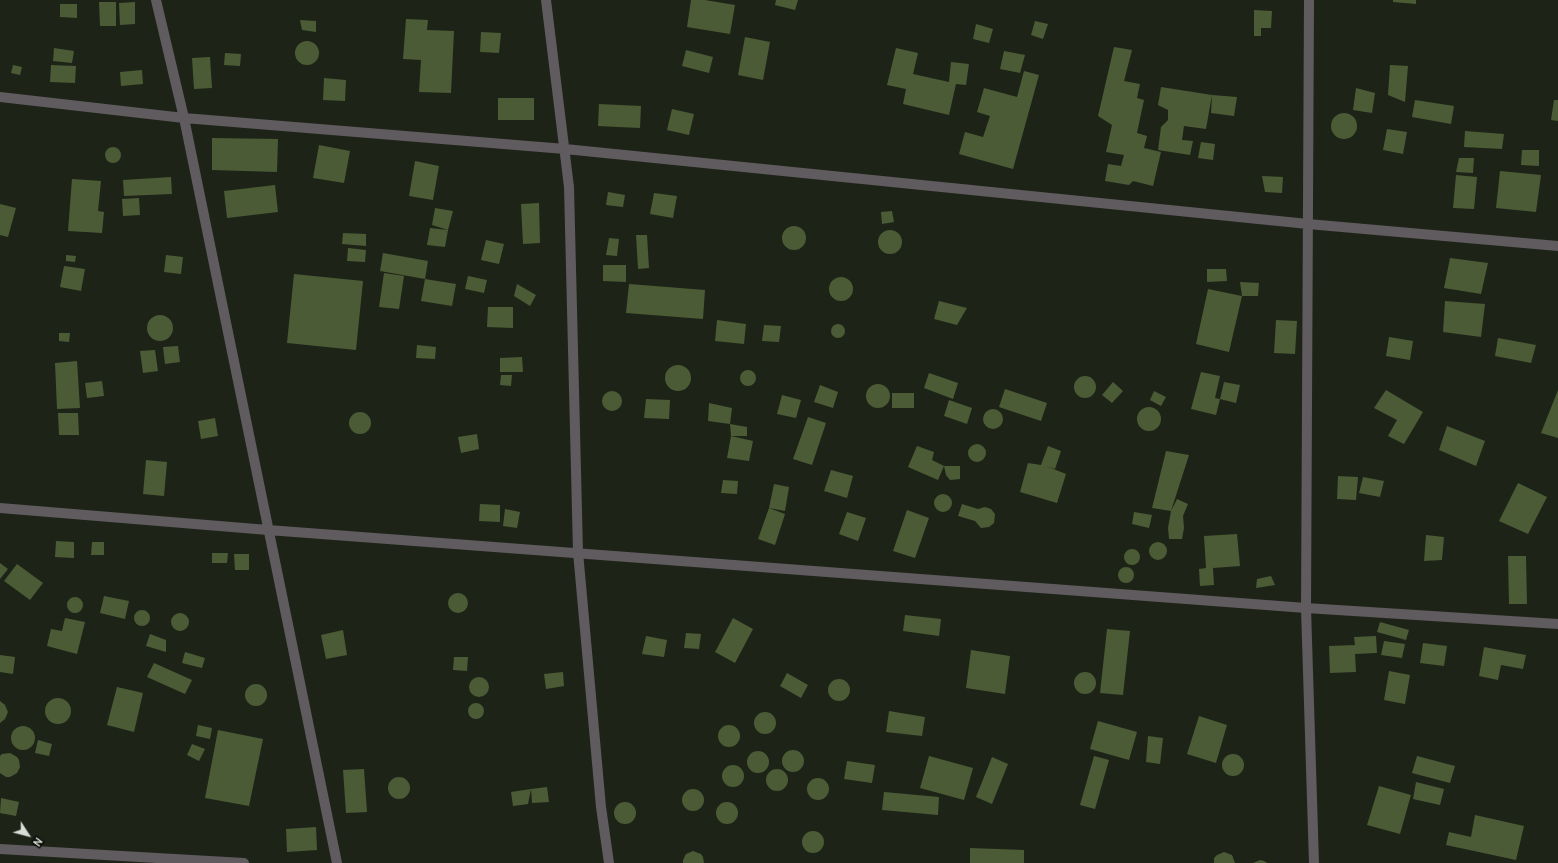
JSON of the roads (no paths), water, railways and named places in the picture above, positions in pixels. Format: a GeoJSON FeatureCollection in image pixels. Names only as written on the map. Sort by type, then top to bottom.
{"type":"FeatureCollection","features":[{"type":"Feature","properties":{"kind":"street"},"geometry":{"type":"LineString","coordinates":[[156,0],[184,118],[337,863]]}},
{"type":"Feature","properties":{"kind":"street"},"geometry":{"type":"LineString","coordinates":[[546,0],[569,187],[578,552],[601,807],[609,863]]}},
{"type":"Feature","properties":{"kind":"street"},"geometry":{"type":"LineString","coordinates":[[1308,0],[1306,608],[1314,863]]}},
{"type":"Feature","properties":{"kind":"street"},"geometry":{"type":"LineString","coordinates":[[0,97],[184,118],[565,149],[1308,224],[1558,246]]}},
{"type":"Feature","properties":{"kind":"street"},"geometry":{"type":"LineString","coordinates":[[0,508],[268,530],[578,552],[1306,608],[1558,624]]}},
{"type":"Feature","properties":{"kind":"street"},"geometry":{"type":"LineString","coordinates":[[0,849],[244,863]]}}]}
